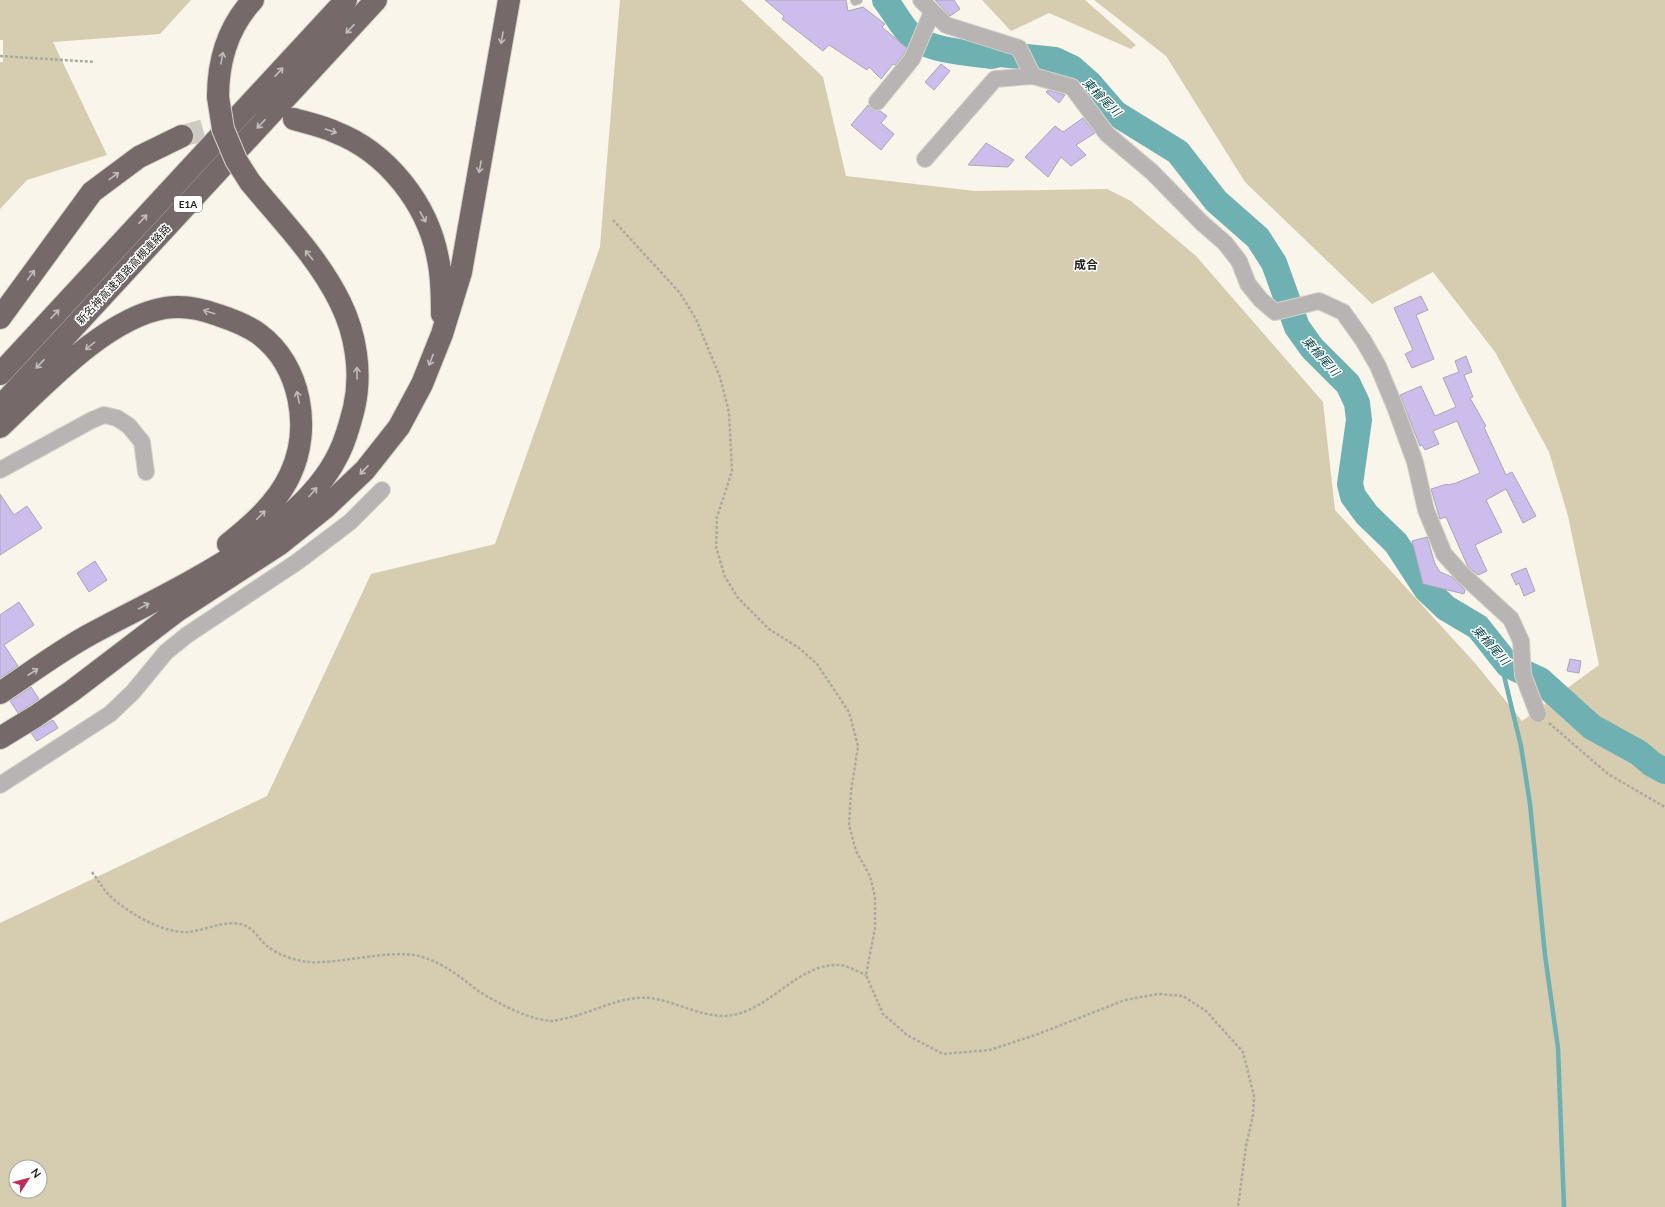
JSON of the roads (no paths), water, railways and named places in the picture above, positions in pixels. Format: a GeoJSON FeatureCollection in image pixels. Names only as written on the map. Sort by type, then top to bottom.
{"type":"FeatureCollection","features":[{"type":"Feature","properties":{"kind":"highway"},"geometry":{"type":"LineString","coordinates":[[0,693],[87,636],[218,566],[273,528],[301,504],[323,480],[339,454],[350,426],[356,399],[358,371],[352,336],[340,302],[320,268],[250,182],[236,160],[223,129],[218,97],[218,77],[223,49],[244,10],[254,0]]}},
{"type":"Feature","properties":{"kind":"highway","name":"新名神高速道路高槻連絡路"},"geometry":{"type":"LineString","coordinates":[[0,374],[346,0]]}},
{"type":"Feature","properties":{"kind":"highway","name":"新名神高速道路高槻連絡路"},"geometry":{"type":"LineString","coordinates":[[0,407],[376,0]]}},
{"type":"Feature","properties":{"kind":"highway"},"geometry":{"type":"LineString","coordinates":[[0,738],[36,716],[72,691],[177,611],[280,544],[325,508],[365,470],[399,427],[422,384],[442,334],[461,272],[508,0]]}},
{"type":"Feature","properties":{"kind":"highway"},"geometry":{"type":"LineString","coordinates":[[294,119],[335,132],[372,152],[406,186],[428,226],[438,258],[442,285],[442,334]]}},
{"type":"Feature","properties":{"kind":"highway"},"geometry":{"type":"LineString","coordinates":[[0,318],[92,192],[139,157],[182,136]]}},
{"type":"Feature","properties":{"kind":"highway"},"geometry":{"type":"LineString","coordinates":[[0,427],[87,348],[127,320],[165,308],[202,309],[237,321],[260,335],[288,369],[298,394],[301,424],[299,449],[290,475],[273,502],[246,530],[167,594]]}},
{"type":"Feature","properties":{"kind":"street"},"geometry":{"type":"LineString","coordinates":[[921,0],[946,25],[1019,48],[1033,76]]}},
{"type":"Feature","properties":{"kind":"street"},"geometry":{"type":"LineString","coordinates":[[876,102],[912,59],[932,12]]}},
{"type":"Feature","properties":{"kind":"street"},"geometry":{"type":"LineString","coordinates":[[925,159],[995,79],[1033,76],[1072,87],[1107,134],[1152,172],[1202,223],[1225,243],[1240,261],[1248,284],[1261,300],[1275,312],[1319,301],[1343,312],[1363,340],[1378,366],[1396,407],[1415,462],[1426,510],[1444,554],[1462,574],[1511,619],[1521,641],[1523,675],[1538,714]]}},
{"type":"Feature","properties":{"kind":"street"},"geometry":{"type":"LineString","coordinates":[[0,470],[104,415],[117,418],[129,426],[142,442],[146,472]]}},
{"type":"Feature","properties":{"kind":"street"},"geometry":{"type":"LineString","coordinates":[[0,785],[110,714],[134,692],[166,652],[187,635],[297,562],[350,522],[382,490]]}},
{"type":"Feature","properties":{"kind":"waterway","name":"東檜尾川"},"geometry":{"type":"LineString","coordinates":[[885,0],[907,31],[918,40],[928,45],[972,54],[992,56],[1000,54],[1055,60],[1072,68],[1090,84],[1115,113],[1178,152],[1216,201],[1258,238],[1274,263],[1297,327],[1312,348],[1348,384],[1357,403],[1359,420],[1350,484],[1353,496],[1367,515],[1396,543],[1426,589],[1446,608],[1478,627],[1508,665],[1540,680],[1592,727],[1639,753],[1652,764],[1665,771]]}},
{"type":"Feature","properties":{"kind":"waterway"},"geometry":{"type":"LineString","coordinates":[[1499,655],[1521,746],[1530,804],[1545,955],[1558,1048],[1564,1207]]}},
{"type":"Feature","properties":{"kind":"tunnel"},"geometry":{"type":"LineString","coordinates":[[182,136],[241,120]]}},
{"type":"Feature","properties":{"kind":"district","name":"成合"},"geometry":{"type":"Point","coordinates":[1086,264]}}]}
